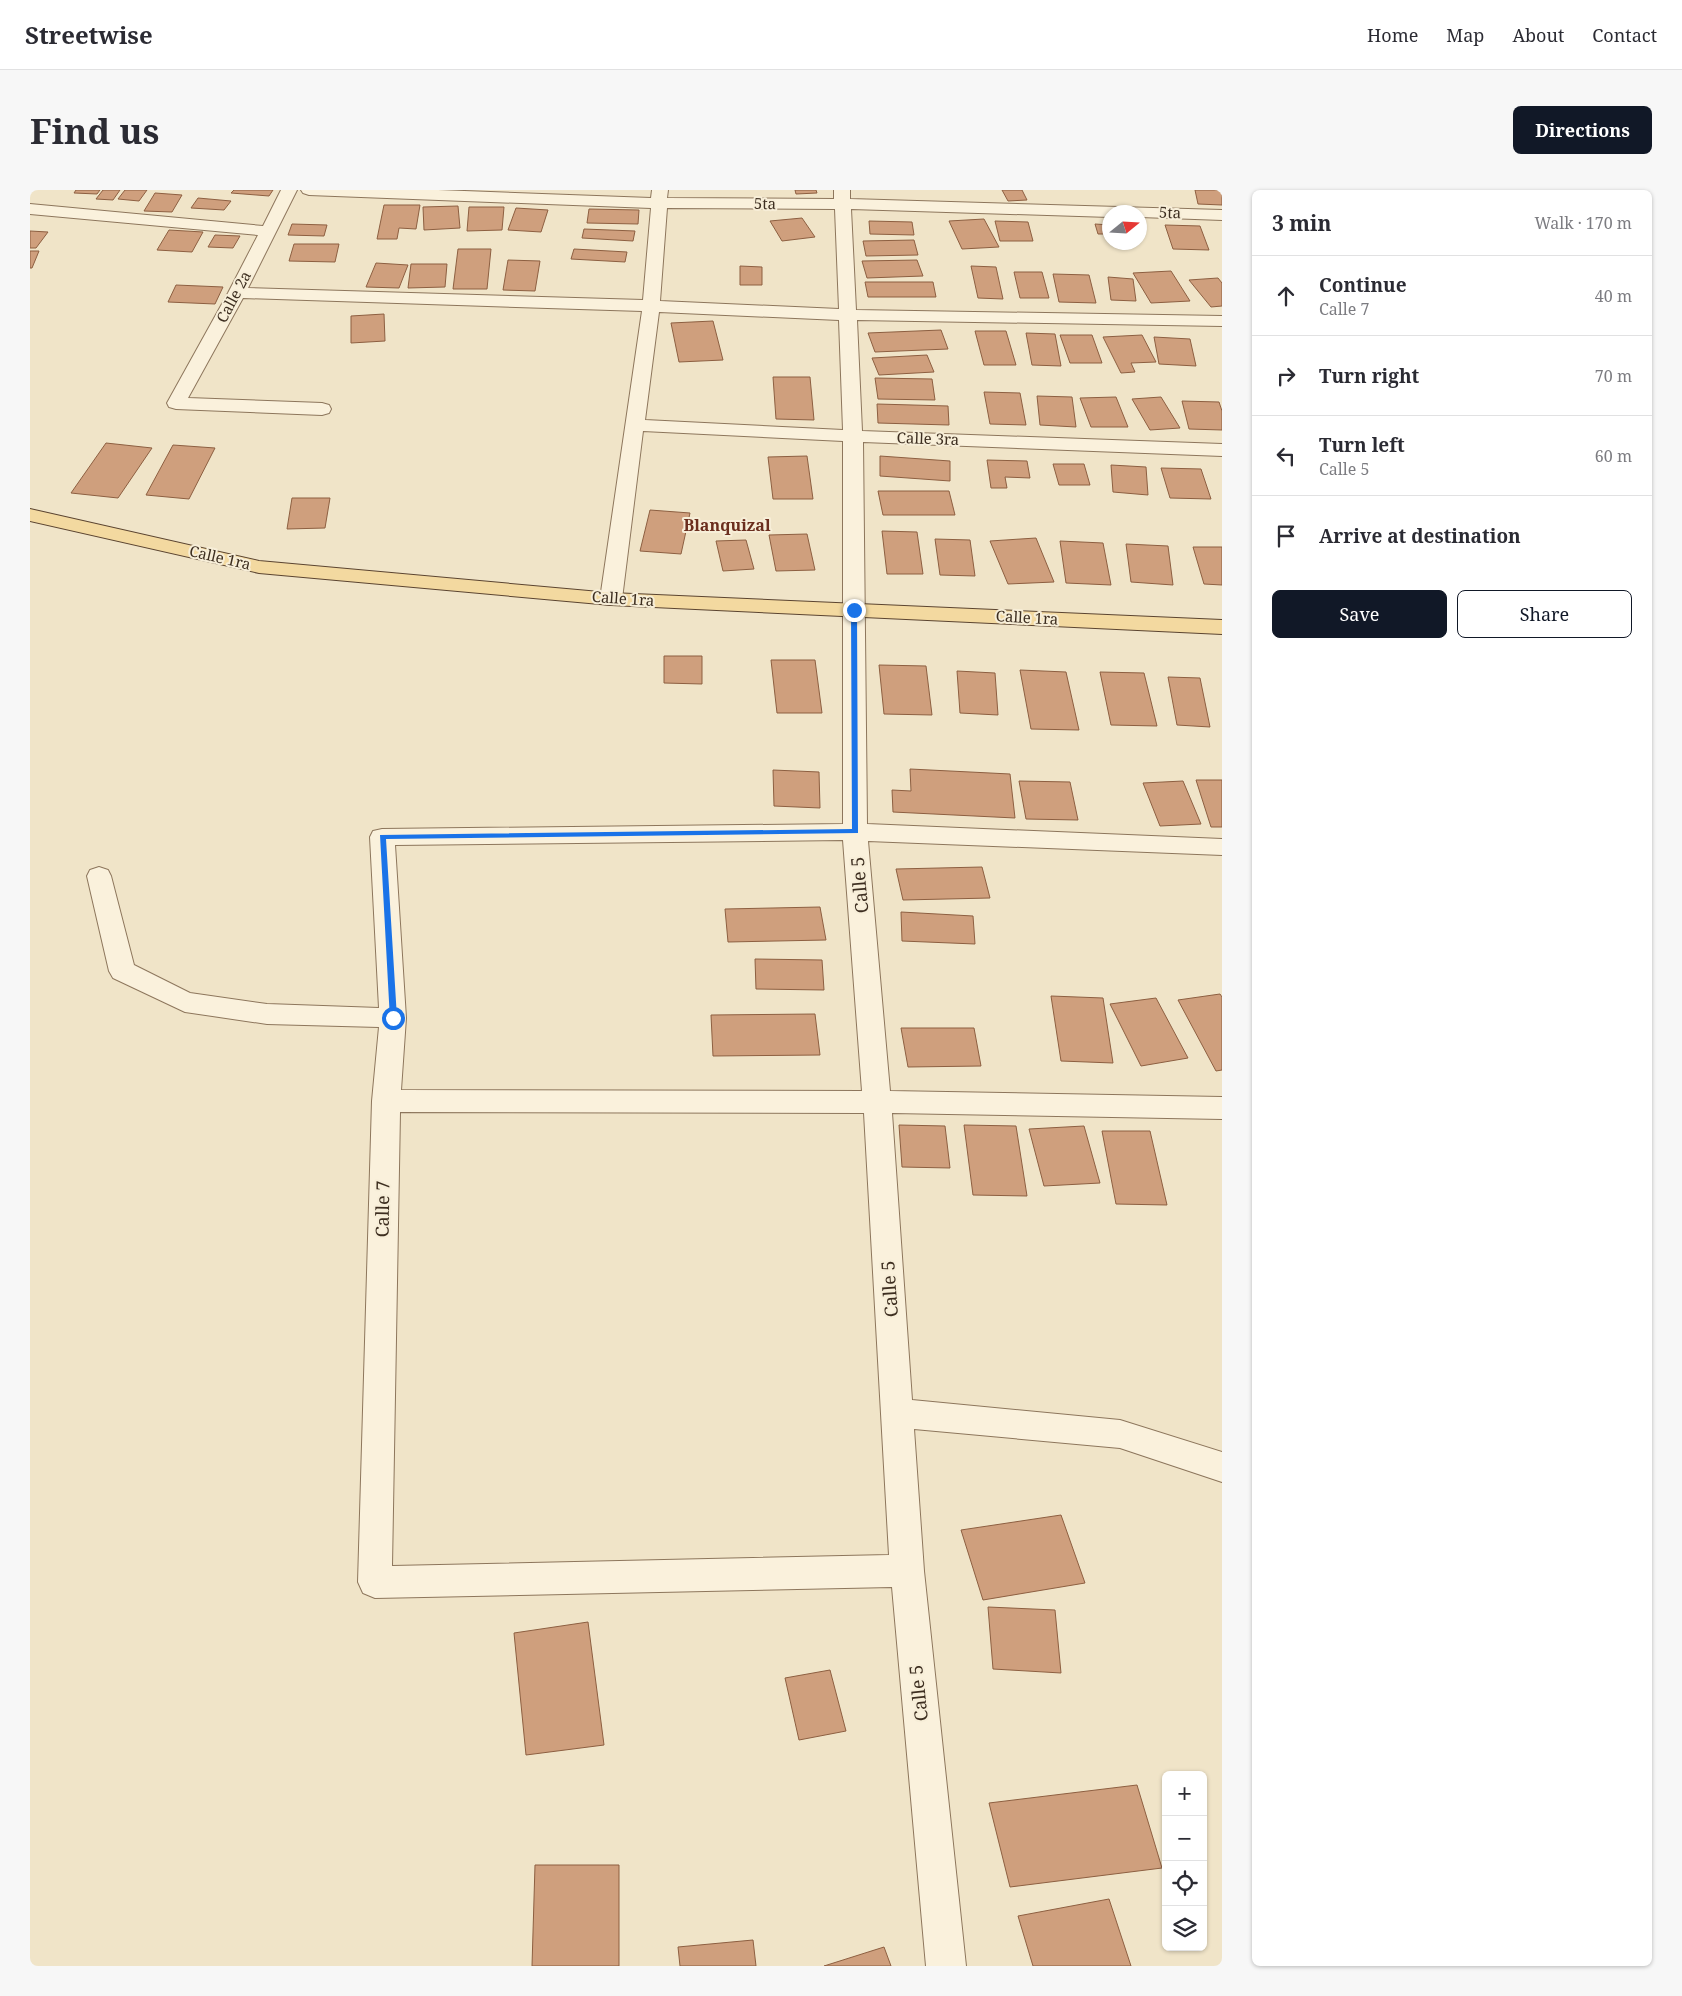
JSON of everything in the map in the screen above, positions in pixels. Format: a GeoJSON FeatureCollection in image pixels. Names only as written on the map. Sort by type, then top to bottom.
{"type":"FeatureCollection","features":[{"type":"Feature","properties":{"kind":"main road","name":"Calle 1ra"},"geometry":{"type":"LineString","coordinates":[[30,515],[259,567],[611,599],[1222,627]]}},
{"type":"Feature","properties":{"kind":"street","name":"Calle 2a"},"geometry":{"type":"LineString","coordinates":[[289,190],[237,293],[176,402],[322,409]]}},
{"type":"Feature","properties":{"kind":"street","name":"5ta"},"geometry":{"type":"LineString","coordinates":[[309,190],[842,197],[1222,215]]}},
{"type":"Feature","properties":{"kind":"street"},"geometry":{"type":"LineString","coordinates":[[611,599],[651,306],[659,196]]}},
{"type":"Feature","properties":{"kind":"street","name":"Calle 5"},"geometry":{"type":"LineString","coordinates":[[842,197],[853,436],[856,832],[878,1102],[907,1571],[946,1966]]}},
{"type":"Feature","properties":{"kind":"street"},"geometry":{"type":"LineString","coordinates":[[30,209],[268,230]]}},
{"type":"Feature","properties":{"kind":"street"},"geometry":{"type":"LineString","coordinates":[[237,293],[651,306],[846,315],[1222,321]]}},
{"type":"Feature","properties":{"kind":"street","name":"Calle 3ra"},"geometry":{"type":"LineString","coordinates":[[634,425],[853,436],[1222,450]]}},
{"type":"Feature","properties":{"kind":"street"},"geometry":{"type":"LineString","coordinates":[[856,832],[1222,847]]}},
{"type":"Feature","properties":{"kind":"street","name":"Calle 7"},"geometry":{"type":"LineString","coordinates":[[856,832],[382,837],[393,1018],[386,1101],[375,1582],[907,1571]]}},
{"type":"Feature","properties":{"kind":"street"},"geometry":{"type":"LineString","coordinates":[[99,876],[122,971],[185,1002],[267,1014],[393,1018]]}},
{"type":"Feature","properties":{"kind":"street"},"geometry":{"type":"LineString","coordinates":[[386,1101],[878,1102],[1222,1108]]}},
{"type":"Feature","properties":{"kind":"street"},"geometry":{"type":"LineString","coordinates":[[898,1413],[1120,1434],[1222,1467]]}},
{"type":"Feature","properties":{"kind":"building"},"geometry":{"type":"Polygon","coordinates":[[[76,190],[100,190],[97,194],[74,193],[76,190]]]}},
{"type":"Feature","properties":{"kind":"building"},"geometry":{"type":"Polygon","coordinates":[[[103,190],[120,190],[113,200],[96,199],[103,190]]]}},
{"type":"Feature","properties":{"kind":"building"},"geometry":{"type":"Polygon","coordinates":[[[125,190],[147,190],[139,201],[118,199],[125,190]]]}},
{"type":"Feature","properties":{"kind":"building"},"geometry":{"type":"Polygon","coordinates":[[[234,190],[273,190],[269,196],[231,193],[234,190]]]}},
{"type":"Feature","properties":{"kind":"building"},"geometry":{"type":"Polygon","coordinates":[[[795,190],[816,190],[817,193],[796,194],[795,190]]]}},
{"type":"Feature","properties":{"kind":"building"},"geometry":{"type":"Polygon","coordinates":[[[1002,190],[1022,190],[1027,200],[1008,201],[1002,190]]]}},
{"type":"Feature","properties":{"kind":"building"},"geometry":{"type":"Polygon","coordinates":[[[1195,190],[1222,190],[1222,205],[1198,204],[1195,190]]]}},
{"type":"Feature","properties":{"kind":"building"},"geometry":{"type":"Polygon","coordinates":[[[155,193],[182,195],[172,212],[144,211],[155,193]]]}},
{"type":"Feature","properties":{"kind":"building"},"geometry":{"type":"Polygon","coordinates":[[[198,198],[231,201],[224,210],[191,208],[198,198]]]}},
{"type":"Feature","properties":{"kind":"building"},"geometry":{"type":"Polygon","coordinates":[[[384,205],[420,205],[416,229],[399,228],[397,239],[377,239],[384,205]]]}},
{"type":"Feature","properties":{"kind":"building"},"geometry":{"type":"Polygon","coordinates":[[[458,206],[460,228],[424,230],[423,207],[458,206]]]}},
{"type":"Feature","properties":{"kind":"building"},"geometry":{"type":"Polygon","coordinates":[[[469,207],[504,207],[502,230],[467,231],[469,207]]]}},
{"type":"Feature","properties":{"kind":"building"},"geometry":{"type":"Polygon","coordinates":[[[516,208],[548,210],[541,232],[508,230],[516,208]]]}},
{"type":"Feature","properties":{"kind":"building"},"geometry":{"type":"Polygon","coordinates":[[[589,209],[639,210],[638,224],[587,223],[589,209]]]}},
{"type":"Feature","properties":{"kind":"building"},"geometry":{"type":"Polygon","coordinates":[[[802,218],[815,237],[782,241],[770,221],[802,218]]]}},
{"type":"Feature","properties":{"kind":"building"},"geometry":{"type":"Polygon","coordinates":[[[984,219],[999,247],[962,249],[949,221],[984,219]]]}},
{"type":"Feature","properties":{"kind":"building"},"geometry":{"type":"Polygon","coordinates":[[[869,221],[912,222],[914,235],[870,234],[869,221]]]}},
{"type":"Feature","properties":{"kind":"building"},"geometry":{"type":"Polygon","coordinates":[[[995,221],[1028,222],[1033,241],[1000,241],[995,221]]]}},
{"type":"Feature","properties":{"kind":"building"},"geometry":{"type":"Polygon","coordinates":[[[292,224],[327,225],[324,236],[288,235],[292,224]]]}},
{"type":"Feature","properties":{"kind":"building"},"geometry":{"type":"Polygon","coordinates":[[[1095,224],[1102,224],[1102,234],[1098,234],[1095,224]]]}},
{"type":"Feature","properties":{"kind":"building"},"geometry":{"type":"Polygon","coordinates":[[[1165,225],[1200,226],[1209,250],[1173,249],[1165,225]]]}},
{"type":"Feature","properties":{"kind":"building"},"geometry":{"type":"Polygon","coordinates":[[[584,229],[635,231],[633,241],[582,238],[584,229]]]}},
{"type":"Feature","properties":{"kind":"building"},"geometry":{"type":"Polygon","coordinates":[[[169,230],[203,232],[192,252],[157,250],[169,230]]]}},
{"type":"Feature","properties":{"kind":"building"},"geometry":{"type":"Polygon","coordinates":[[[30,231],[48,232],[36,248],[30,248],[30,231]]]}},
{"type":"Feature","properties":{"kind":"building"},"geometry":{"type":"Polygon","coordinates":[[[215,235],[240,236],[233,248],[208,247],[215,235]]]}},
{"type":"Feature","properties":{"kind":"building"},"geometry":{"type":"Polygon","coordinates":[[[914,240],[918,255],[866,256],[863,241],[914,240]]]}},
{"type":"Feature","properties":{"kind":"building"},"geometry":{"type":"Polygon","coordinates":[[[294,244],[339,244],[335,262],[289,261],[294,244]]]}},
{"type":"Feature","properties":{"kind":"building"},"geometry":{"type":"Polygon","coordinates":[[[458,249],[491,249],[487,289],[453,289],[458,249]]]}},
{"type":"Feature","properties":{"kind":"building"},"geometry":{"type":"Polygon","coordinates":[[[574,249],[627,252],[625,262],[571,259],[574,249]]]}},
{"type":"Feature","properties":{"kind":"building"},"geometry":{"type":"Polygon","coordinates":[[[30,251],[39,251],[32,268],[30,268],[30,251]]]}},
{"type":"Feature","properties":{"kind":"building"},"geometry":{"type":"Polygon","coordinates":[[[508,260],[540,261],[535,291],[503,290],[508,260]]]}},
{"type":"Feature","properties":{"kind":"building"},"geometry":{"type":"Polygon","coordinates":[[[917,260],[923,276],[867,278],[862,261],[917,260]]]}},
{"type":"Feature","properties":{"kind":"building"},"geometry":{"type":"Polygon","coordinates":[[[376,263],[408,265],[399,288],[366,287],[376,263]]]}},
{"type":"Feature","properties":{"kind":"building"},"geometry":{"type":"Polygon","coordinates":[[[411,264],[447,264],[445,287],[408,288],[411,264]]]}},
{"type":"Feature","properties":{"kind":"building"},"geometry":{"type":"Polygon","coordinates":[[[740,266],[762,267],[762,285],[740,285],[740,266]]]}},
{"type":"Feature","properties":{"kind":"building"},"geometry":{"type":"Polygon","coordinates":[[[971,266],[996,267],[1003,299],[978,298],[971,266]]]}},
{"type":"Feature","properties":{"kind":"building"},"geometry":{"type":"Polygon","coordinates":[[[1171,271],[1190,301],[1151,303],[1133,273],[1171,271]]]}},
{"type":"Feature","properties":{"kind":"building"},"geometry":{"type":"Polygon","coordinates":[[[1014,272],[1042,272],[1049,298],[1020,298],[1014,272]]]}},
{"type":"Feature","properties":{"kind":"building"},"geometry":{"type":"Polygon","coordinates":[[[1053,274],[1089,275],[1096,303],[1059,302],[1053,274]]]}},
{"type":"Feature","properties":{"kind":"building"},"geometry":{"type":"Polygon","coordinates":[[[1108,277],[1133,279],[1136,301],[1111,300],[1108,277]]]}},
{"type":"Feature","properties":{"kind":"building"},"geometry":{"type":"Polygon","coordinates":[[[1218,278],[1222,283],[1222,306],[1211,307],[1189,280],[1218,278]]]}},
{"type":"Feature","properties":{"kind":"building"},"geometry":{"type":"Polygon","coordinates":[[[865,282],[933,282],[936,297],[868,297],[865,282]]]}},
{"type":"Feature","properties":{"kind":"building"},"geometry":{"type":"Polygon","coordinates":[[[176,285],[223,287],[215,304],[168,302],[176,285]]]}},
{"type":"Feature","properties":{"kind":"building"},"geometry":{"type":"Polygon","coordinates":[[[384,314],[385,341],[351,343],[351,316],[384,314]]]}},
{"type":"Feature","properties":{"kind":"building"},"geometry":{"type":"Polygon","coordinates":[[[713,321],[723,360],[679,362],[671,323],[713,321]]]}},
{"type":"Feature","properties":{"kind":"building"},"geometry":{"type":"Polygon","coordinates":[[[941,330],[948,349],[875,352],[868,333],[941,330]]]}},
{"type":"Feature","properties":{"kind":"building"},"geometry":{"type":"Polygon","coordinates":[[[975,331],[1006,331],[1016,365],[984,365],[975,331]]]}},
{"type":"Feature","properties":{"kind":"building"},"geometry":{"type":"Polygon","coordinates":[[[1026,333],[1055,334],[1061,366],[1032,365],[1026,333]]]}},
{"type":"Feature","properties":{"kind":"building"},"geometry":{"type":"Polygon","coordinates":[[[1060,335],[1092,335],[1102,363],[1070,363],[1060,335]]]}},
{"type":"Feature","properties":{"kind":"building"},"geometry":{"type":"Polygon","coordinates":[[[1142,335],[1156,362],[1131,363],[1135,372],[1121,373],[1103,337],[1142,335]]]}},
{"type":"Feature","properties":{"kind":"building"},"geometry":{"type":"Polygon","coordinates":[[[1154,337],[1190,339],[1196,366],[1159,364],[1154,337]]]}},
{"type":"Feature","properties":{"kind":"building"},"geometry":{"type":"Polygon","coordinates":[[[927,355],[934,372],[879,375],[872,358],[927,355]]]}},
{"type":"Feature","properties":{"kind":"building"},"geometry":{"type":"Polygon","coordinates":[[[773,377],[810,377],[814,420],[776,419],[773,377]]]}},
{"type":"Feature","properties":{"kind":"building"},"geometry":{"type":"Polygon","coordinates":[[[875,378],[932,379],[935,400],[878,399],[875,378]]]}},
{"type":"Feature","properties":{"kind":"building"},"geometry":{"type":"Polygon","coordinates":[[[984,392],[1020,393],[1026,425],[990,424],[984,392]]]}},
{"type":"Feature","properties":{"kind":"building"},"geometry":{"type":"Polygon","coordinates":[[[1037,396],[1072,397],[1076,427],[1040,425],[1037,396]]]}},
{"type":"Feature","properties":{"kind":"building"},"geometry":{"type":"Polygon","coordinates":[[[1116,397],[1128,427],[1091,427],[1080,398],[1116,397]]]}},
{"type":"Feature","properties":{"kind":"building"},"geometry":{"type":"Polygon","coordinates":[[[1161,397],[1180,428],[1150,430],[1132,399],[1161,397]]]}},
{"type":"Feature","properties":{"kind":"building"},"geometry":{"type":"Polygon","coordinates":[[[1182,401],[1219,402],[1222,411],[1222,430],[1189,429],[1182,401]]]}},
{"type":"Feature","properties":{"kind":"building"},"geometry":{"type":"Polygon","coordinates":[[[877,404],[948,406],[949,425],[878,423],[877,404]]]}},
{"type":"Feature","properties":{"kind":"building"},"geometry":{"type":"Polygon","coordinates":[[[106,443],[152,448],[118,498],[71,493],[106,443]]]}},
{"type":"Feature","properties":{"kind":"building"},"geometry":{"type":"Polygon","coordinates":[[[173,445],[215,448],[189,499],[146,495],[173,445]]]}},
{"type":"Feature","properties":{"kind":"building"},"geometry":{"type":"Polygon","coordinates":[[[807,456],[813,499],[773,499],[768,457],[807,456]]]}},
{"type":"Feature","properties":{"kind":"building"},"geometry":{"type":"Polygon","coordinates":[[[880,456],[950,461],[950,481],[880,476],[880,456]]]}},
{"type":"Feature","properties":{"kind":"building"},"geometry":{"type":"Polygon","coordinates":[[[987,460],[1027,461],[1030,478],[1005,477],[1007,488],[991,488],[987,460]]]}},
{"type":"Feature","properties":{"kind":"building"},"geometry":{"type":"Polygon","coordinates":[[[1053,464],[1084,464],[1090,485],[1059,485],[1053,464]]]}},
{"type":"Feature","properties":{"kind":"building"},"geometry":{"type":"Polygon","coordinates":[[[1111,465],[1146,467],[1148,495],[1113,492],[1111,465]]]}},
{"type":"Feature","properties":{"kind":"building"},"geometry":{"type":"Polygon","coordinates":[[[1161,468],[1201,469],[1211,499],[1170,498],[1161,468]]]}},
{"type":"Feature","properties":{"kind":"building"},"geometry":{"type":"Polygon","coordinates":[[[878,491],[949,491],[955,515],[883,515],[878,491]]]}},
{"type":"Feature","properties":{"kind":"building"},"geometry":{"type":"Polygon","coordinates":[[[292,498],[330,498],[325,528],[287,529],[292,498]]]}},
{"type":"Feature","properties":{"kind":"building"},"geometry":{"type":"Polygon","coordinates":[[[650,510],[690,513],[681,554],[640,551],[650,510]]]}},
{"type":"Feature","properties":{"kind":"building"},"geometry":{"type":"Polygon","coordinates":[[[882,531],[917,532],[923,574],[887,574],[882,531]]]}},
{"type":"Feature","properties":{"kind":"building"},"geometry":{"type":"Polygon","coordinates":[[[807,534],[815,570],[776,571],[769,535],[807,534]]]}},
{"type":"Feature","properties":{"kind":"building"},"geometry":{"type":"Polygon","coordinates":[[[1036,538],[1054,582],[1008,584],[990,541],[1036,538]]]}},
{"type":"Feature","properties":{"kind":"building"},"geometry":{"type":"Polygon","coordinates":[[[935,539],[970,540],[975,576],[940,575],[935,539]]]}},
{"type":"Feature","properties":{"kind":"building"},"geometry":{"type":"Polygon","coordinates":[[[746,540],[754,569],[723,571],[716,541],[746,540]]]}},
{"type":"Feature","properties":{"kind":"building"},"geometry":{"type":"Polygon","coordinates":[[[1060,541],[1103,543],[1111,585],[1066,583],[1060,541]]]}},
{"type":"Feature","properties":{"kind":"building"},"geometry":{"type":"Polygon","coordinates":[[[1126,544],[1168,546],[1173,585],[1131,582],[1126,544]]]}},
{"type":"Feature","properties":{"kind":"building"},"geometry":{"type":"Polygon","coordinates":[[[1193,547],[1222,547],[1222,585],[1204,584],[1193,547]]]}},
{"type":"Feature","properties":{"kind":"building"},"geometry":{"type":"Polygon","coordinates":[[[664,656],[702,656],[702,684],[664,683],[664,656]]]}},
{"type":"Feature","properties":{"kind":"building"},"geometry":{"type":"Polygon","coordinates":[[[771,660],[815,660],[822,713],[777,713],[771,660]]]}},
{"type":"Feature","properties":{"kind":"building"},"geometry":{"type":"Polygon","coordinates":[[[879,665],[926,666],[932,715],[884,714],[879,665]]]}},
{"type":"Feature","properties":{"kind":"building"},"geometry":{"type":"Polygon","coordinates":[[[1020,670],[1066,672],[1079,730],[1031,729],[1020,670]]]}},
{"type":"Feature","properties":{"kind":"building"},"geometry":{"type":"Polygon","coordinates":[[[957,671],[995,673],[998,715],[960,713],[957,671]]]}},
{"type":"Feature","properties":{"kind":"building"},"geometry":{"type":"Polygon","coordinates":[[[1100,672],[1144,673],[1157,726],[1111,725],[1100,672]]]}},
{"type":"Feature","properties":{"kind":"building"},"geometry":{"type":"Polygon","coordinates":[[[1168,677],[1200,678],[1210,727],[1177,725],[1168,677]]]}},
{"type":"Feature","properties":{"kind":"building"},"geometry":{"type":"Polygon","coordinates":[[[910,769],[1010,774],[1015,818],[893,812],[892,790],[911,791],[910,769]]]}},
{"type":"Feature","properties":{"kind":"building"},"geometry":{"type":"Polygon","coordinates":[[[773,770],[819,772],[820,808],[774,806],[773,770]]]}},
{"type":"Feature","properties":{"kind":"building"},"geometry":{"type":"Polygon","coordinates":[[[1196,780],[1222,780],[1222,827],[1211,827],[1196,780]]]}},
{"type":"Feature","properties":{"kind":"building"},"geometry":{"type":"Polygon","coordinates":[[[1019,781],[1070,782],[1078,820],[1026,819],[1019,781]]]}},
{"type":"Feature","properties":{"kind":"building"},"geometry":{"type":"Polygon","coordinates":[[[1183,781],[1201,824],[1160,826],[1143,783],[1183,781]]]}},
{"type":"Feature","properties":{"kind":"building"},"geometry":{"type":"Polygon","coordinates":[[[982,867],[990,898],[903,900],[896,869],[982,867]]]}},
{"type":"Feature","properties":{"kind":"building"},"geometry":{"type":"Polygon","coordinates":[[[820,907],[826,940],[728,942],[725,909],[820,907]]]}},
{"type":"Feature","properties":{"kind":"building"},"geometry":{"type":"Polygon","coordinates":[[[901,912],[973,916],[975,944],[902,941],[901,912]]]}},
{"type":"Feature","properties":{"kind":"building"},"geometry":{"type":"Polygon","coordinates":[[[755,959],[822,960],[824,990],[756,989],[755,959]]]}},
{"type":"Feature","properties":{"kind":"building"},"geometry":{"type":"Polygon","coordinates":[[[1220,994],[1222,997],[1222,1070],[1216,1071],[1178,1000],[1220,994]]]}},
{"type":"Feature","properties":{"kind":"building"},"geometry":{"type":"Polygon","coordinates":[[[1051,996],[1103,998],[1113,1063],[1061,1061],[1051,996]]]}},
{"type":"Feature","properties":{"kind":"building"},"geometry":{"type":"Polygon","coordinates":[[[1156,998],[1188,1058],[1141,1066],[1110,1004],[1156,998]]]}},
{"type":"Feature","properties":{"kind":"building"},"geometry":{"type":"Polygon","coordinates":[[[815,1014],[820,1055],[713,1056],[711,1015],[815,1014]]]}},
{"type":"Feature","properties":{"kind":"building"},"geometry":{"type":"Polygon","coordinates":[[[901,1028],[974,1028],[981,1066],[908,1067],[901,1028]]]}},
{"type":"Feature","properties":{"kind":"building"},"geometry":{"type":"Polygon","coordinates":[[[899,1125],[945,1126],[950,1168],[902,1167],[899,1125]]]}},
{"type":"Feature","properties":{"kind":"building"},"geometry":{"type":"Polygon","coordinates":[[[964,1125],[1016,1126],[1027,1196],[973,1195],[964,1125]]]}},
{"type":"Feature","properties":{"kind":"building"},"geometry":{"type":"Polygon","coordinates":[[[1084,1126],[1100,1183],[1044,1186],[1029,1129],[1084,1126]]]}},
{"type":"Feature","properties":{"kind":"building"},"geometry":{"type":"Polygon","coordinates":[[[1102,1131],[1150,1131],[1167,1205],[1116,1204],[1102,1131]]]}},
{"type":"Feature","properties":{"kind":"building"},"geometry":{"type":"Polygon","coordinates":[[[1061,1515],[1085,1583],[983,1600],[961,1530],[1061,1515]]]}},
{"type":"Feature","properties":{"kind":"building"},"geometry":{"type":"Polygon","coordinates":[[[988,1607],[1055,1610],[1061,1673],[993,1669],[988,1607]]]}},
{"type":"Feature","properties":{"kind":"building"},"geometry":{"type":"Polygon","coordinates":[[[588,1622],[604,1745],[526,1755],[514,1633],[588,1622]]]}},
{"type":"Feature","properties":{"kind":"building"},"geometry":{"type":"Polygon","coordinates":[[[830,1670],[846,1731],[799,1740],[785,1678],[830,1670]]]}},
{"type":"Feature","properties":{"kind":"building"},"geometry":{"type":"Polygon","coordinates":[[[1137,1785],[1162,1868],[1010,1887],[989,1803],[1137,1785]]]}},
{"type":"Feature","properties":{"kind":"building"},"geometry":{"type":"Polygon","coordinates":[[[535,1865],[619,1865],[619,1966],[532,1966],[535,1865]]]}},
{"type":"Feature","properties":{"kind":"building"},"geometry":{"type":"Polygon","coordinates":[[[1109,1899],[1131,1966],[1033,1966],[1018,1916],[1109,1899]]]}},
{"type":"Feature","properties":{"kind":"building"},"geometry":{"type":"Polygon","coordinates":[[[753,1940],[756,1966],[680,1966],[678,1947],[753,1940]]]}},
{"type":"Feature","properties":{"kind":"building"},"geometry":{"type":"Polygon","coordinates":[[[884,1947],[891,1966],[824,1966],[884,1947]]]}},
{"type":"Feature","properties":{"kind":"district","name":"Blanquizal"},"geometry":{"type":"Point","coordinates":[727,525]}},
{"type":"Feature","properties":{"kind":"route"},"geometry":{"type":"LineString","coordinates":[[393,1018],[382,837],[856,832],[854,610]]}}]}
